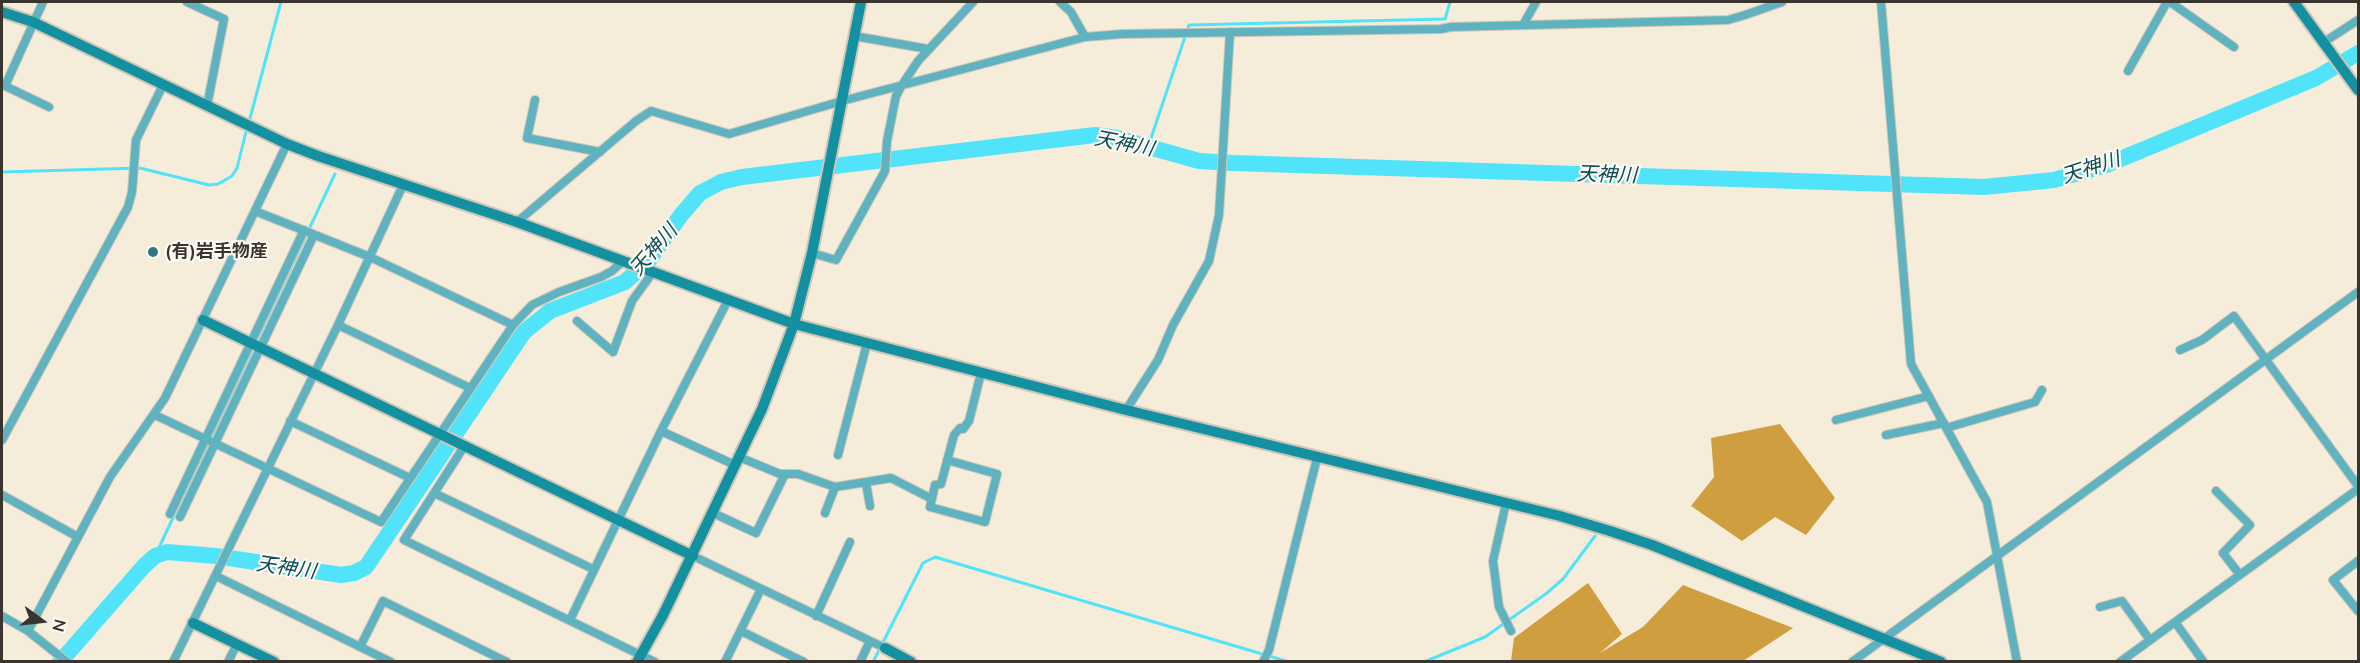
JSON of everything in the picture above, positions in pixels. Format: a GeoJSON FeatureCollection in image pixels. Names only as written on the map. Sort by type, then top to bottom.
{"type":"FeatureCollection","features":[{"type":"Feature","properties":{"kind":"street"},"geometry":{"type":"LineString","coordinates":[[44,2],[5,86],[49,107]]}},
{"type":"Feature","properties":{"kind":"street"},"geometry":{"type":"LineString","coordinates":[[187,2],[224,20],[207,106]]}},
{"type":"Feature","properties":{"kind":"street"},"geometry":{"type":"LineString","coordinates":[[639,658],[693,556],[762,409],[794,324],[812,253],[861,2]]}},
{"type":"Feature","properties":{"kind":"street"},"geometry":{"type":"LineString","coordinates":[[812,253],[836,260],[885,171],[887,141],[896,96],[928,50],[973,2]]}},
{"type":"Feature","properties":{"kind":"street"},"geometry":{"type":"LineString","coordinates":[[1060,2],[1071,12],[1085,37]]}},
{"type":"Feature","properties":{"kind":"street"},"geometry":{"type":"LineString","coordinates":[[1523,25],[1536,2]]}},
{"type":"Feature","properties":{"kind":"street"},"geometry":{"type":"LineString","coordinates":[[518,222],[636,121],[651,111],[729,134],[842,101],[1085,37],[1122,34],[1441,29],[1728,20],[1782,2]]}},
{"type":"Feature","properties":{"kind":"street"},"geometry":{"type":"LineString","coordinates":[[1881,2],[1911,364],[1987,502],[2018,662]]}},
{"type":"Feature","properties":{"kind":"street"},"geometry":{"type":"LineString","coordinates":[[2128,71],[2169,2],[2234,46]]}},
{"type":"Feature","properties":{"kind":"street"},"geometry":{"type":"LineString","coordinates":[[2294,2],[2358,90]]}},
{"type":"Feature","properties":{"kind":"street"},"geometry":{"type":"LineString","coordinates":[[2,12],[33,22],[287,144],[518,222],[794,324],[1317,458],[1570,519],[1652,545],[1941,662]]}},
{"type":"Feature","properties":{"kind":"street"},"geometry":{"type":"LineString","coordinates":[[2324,42],[2358,20]]}},
{"type":"Feature","properties":{"kind":"street"},"geometry":{"type":"LineString","coordinates":[[1126,410],[1158,360],[1173,325],[1209,261],[1219,215],[1230,32]]}},
{"type":"Feature","properties":{"kind":"street"},"geometry":{"type":"LineString","coordinates":[[854,36],[928,50]]}},
{"type":"Feature","properties":{"kind":"street"},"geometry":{"type":"LineString","coordinates":[[2,440],[128,207],[132,192],[136,140],[163,85]]}},
{"type":"Feature","properties":{"kind":"street"},"geometry":{"type":"LineString","coordinates":[[535,100],[527,138],[600,152]]}},
{"type":"Feature","properties":{"kind":"street"},"geometry":{"type":"LineString","coordinates":[[28,631],[110,477],[155,415],[287,144]]}},
{"type":"Feature","properties":{"kind":"street"},"geometry":{"type":"LineString","coordinates":[[173,662],[338,325],[403,185]]}},
{"type":"Feature","properties":{"kind":"street"},"geometry":{"type":"LineString","coordinates":[[255,211],[370,257],[513,325]]}},
{"type":"Feature","properties":{"kind":"street"},"geometry":{"type":"LineString","coordinates":[[180,517],[214,444],[304,230]]}},
{"type":"Feature","properties":{"kind":"street"},"geometry":{"type":"LineString","coordinates":[[170,514],[205,440],[314,235]]}},
{"type":"Feature","properties":{"kind":"street"},"geometry":{"type":"LineString","coordinates":[[155,415],[381,522],[513,325],[532,304],[612,272],[623,261]]}},
{"type":"Feature","properties":{"kind":"street"},"geometry":{"type":"LineString","coordinates":[[577,321],[614,352],[632,302],[653,272]]}},
{"type":"Feature","properties":{"kind":"street"},"geometry":{"type":"LineString","coordinates":[[1852,662],[2358,292]]}},
{"type":"Feature","properties":{"kind":"street"},"geometry":{"type":"LineString","coordinates":[[570,620],[661,431],[728,300]]}},
{"type":"Feature","properties":{"kind":"street"},"geometry":{"type":"LineString","coordinates":[[2120,662],[2358,487],[2268,359],[2234,316],[2202,340],[2180,350]]}},
{"type":"Feature","properties":{"kind":"street"},"geometry":{"type":"LineString","coordinates":[[203,320],[912,662]]}},
{"type":"Feature","properties":{"kind":"street"},"geometry":{"type":"LineString","coordinates":[[338,325],[470,388]]}},
{"type":"Feature","properties":{"kind":"street"},"geometry":{"type":"LineString","coordinates":[[838,455],[867,343]]}},
{"type":"Feature","properties":{"kind":"street"},"geometry":{"type":"LineString","coordinates":[[947,460],[997,474],[985,522],[930,507],[935,485],[941,484],[947,460],[954,435],[969,421],[981,373]]}},
{"type":"Feature","properties":{"kind":"street"},"geometry":{"type":"LineString","coordinates":[[1886,435],[1945,426],[2035,402],[2042,390]]}},
{"type":"Feature","properties":{"kind":"street"},"geometry":{"type":"LineString","coordinates":[[1836,420],[1929,396]]}},
{"type":"Feature","properties":{"kind":"street"},"geometry":{"type":"LineString","coordinates":[[290,421],[410,478]]}},
{"type":"Feature","properties":{"kind":"street"},"geometry":{"type":"LineString","coordinates":[[661,431],[737,461],[785,474],[798,474],[835,488],[891,478],[932,499]]}},
{"type":"Feature","properties":{"kind":"street"},"geometry":{"type":"LineString","coordinates":[[465,445],[404,540],[570,620],[639,658],[655,662]]}},
{"type":"Feature","properties":{"kind":"street"},"geometry":{"type":"LineString","coordinates":[[1264,660],[1269,650],[1317,458]]}},
{"type":"Feature","properties":{"kind":"street"},"geometry":{"type":"LineString","coordinates":[[713,513],[756,533],[785,474]]}},
{"type":"Feature","properties":{"kind":"street"},"geometry":{"type":"LineString","coordinates":[[866,483],[870,506]]}},
{"type":"Feature","properties":{"kind":"street"},"geometry":{"type":"LineString","coordinates":[[825,513],[835,488]]}},
{"type":"Feature","properties":{"kind":"street"},"geometry":{"type":"LineString","coordinates":[[2216,491],[2250,525],[2223,553],[2240,575]]}},
{"type":"Feature","properties":{"kind":"street"},"geometry":{"type":"LineString","coordinates":[[434,493],[593,569]]}},
{"type":"Feature","properties":{"kind":"street"},"geometry":{"type":"LineString","coordinates":[[2,495],[78,537]]}},
{"type":"Feature","properties":{"kind":"street"},"geometry":{"type":"LineString","coordinates":[[1506,503],[1493,561],[1499,608],[1511,632]]}},
{"type":"Feature","properties":{"kind":"street"},"geometry":{"type":"LineString","coordinates":[[816,616],[850,542]]}},
{"type":"Feature","properties":{"kind":"street"},"geometry":{"type":"LineString","coordinates":[[2358,561],[2333,580],[2358,611]]}},
{"type":"Feature","properties":{"kind":"street"},"geometry":{"type":"LineString","coordinates":[[216,576],[391,662]]}},
{"type":"Feature","properties":{"kind":"street"},"geometry":{"type":"LineString","coordinates":[[725,662],[761,589]]}},
{"type":"Feature","properties":{"kind":"street"},"geometry":{"type":"LineString","coordinates":[[360,647],[383,601],[507,662]]}},
{"type":"Feature","properties":{"kind":"street"},"geometry":{"type":"LineString","coordinates":[[2100,607],[2122,601],[2150,640]]}},
{"type":"Feature","properties":{"kind":"street"},"geometry":{"type":"LineString","coordinates":[[2,616],[28,631],[67,662]]}},
{"type":"Feature","properties":{"kind":"street"},"geometry":{"type":"LineString","coordinates":[[193,622],[274,662]]}},
{"type":"Feature","properties":{"kind":"street"},"geometry":{"type":"LineString","coordinates":[[2175,622],[2203,661]]}},
{"type":"Feature","properties":{"kind":"street"},"geometry":{"type":"LineString","coordinates":[[741,631],[804,662]]}},
{"type":"Feature","properties":{"kind":"street"},"geometry":{"type":"LineString","coordinates":[[860,662],[870,641]]}},
{"type":"Feature","properties":{"kind":"street"},"geometry":{"type":"LineString","coordinates":[[228,662],[237,644]]}},
{"type":"Feature","properties":{"kind":"shaded area"},"geometry":{"type":"Polygon","coordinates":[[[1780,424],[1835,498],[1806,535],[1775,517],[1742,541],[1691,506],[1714,477],[1711,438],[1780,424]]]}},
{"type":"Feature","properties":{"kind":"shaded area"},"geometry":{"type":"Polygon","coordinates":[[[1588,583],[1622,634],[1600,653],[1643,627],[1683,585],[1793,628],[1743,661],[1511,661],[1514,638],[1588,583]]]}},
{"type":"Feature","properties":{"kind":"waterway"},"geometry":{"type":"LineString","coordinates":[[249,122],[281,2]]}},
{"type":"Feature","properties":{"kind":"waterway"},"geometry":{"type":"LineString","coordinates":[[1148,147],[1189,25],[1445,19],[1450,2]]}},
{"type":"Feature","properties":{"kind":"waterway","name":"天神川"},"geometry":{"type":"LineString","coordinates":[[60,662],[144,566],[155,556],[167,552],[216,556],[341,575],[354,573],[366,567],[524,332],[550,311],[625,282],[649,260],[700,193],[721,182],[742,177],[1095,135],[1117,138],[1199,161],[1233,163],[1984,187],[2054,180],[2106,165],[2316,78],[2358,53]]}},
{"type":"Feature","properties":{"kind":"waterway"},"geometry":{"type":"LineString","coordinates":[[2,172],[140,168],[209,185],[218,184],[232,176],[237,168],[247,128]]}},
{"type":"Feature","properties":{"kind":"waterway"},"geometry":{"type":"LineString","coordinates":[[155,556],[335,174]]}},
{"type":"Feature","properties":{"kind":"waterway"},"geometry":{"type":"LineString","coordinates":[[1424,662],[1485,637],[1547,593],[1563,579],[1595,536]]}},
{"type":"Feature","properties":{"kind":"waterway"},"geometry":{"type":"LineString","coordinates":[[873,662],[923,563],[935,557],[1289,662]]}},
{"type":"Feature","properties":{"kind":"place","name":"(有)岩手物産"},"geometry":{"type":"Point","coordinates":[153,252]}}]}
